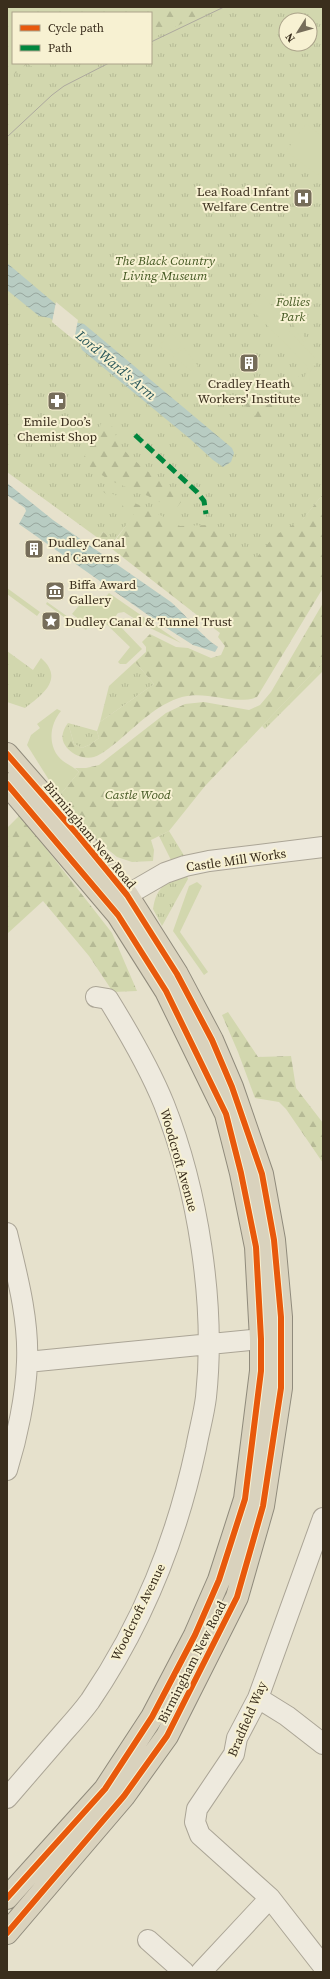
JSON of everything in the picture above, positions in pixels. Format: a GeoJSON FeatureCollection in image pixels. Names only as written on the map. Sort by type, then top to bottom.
{"type":"FeatureCollection","features":[{"type":"Feature","properties":{"kind":"highway","name":"Birmingham New Road"},"geometry":{"type":"LineString","coordinates":[[7,754],[77,834],[119,901],[166,991],[226,1114],[241,1173],[256,1247],[271,1340],[281,1388],[263,1506],[237,1597],[167,1736],[124,1796],[7,1933]]}},
{"type":"Feature","properties":{"kind":"highway","name":"Birmingham New Road"},"geometry":{"type":"LineString","coordinates":[[7,784],[119,901]]}},
{"type":"Feature","properties":{"kind":"highway","name":"Birmingham New Road"},"geometry":{"type":"LineString","coordinates":[[7,1898],[105,1790],[152,1717],[195,1635],[219,1580],[245,1499],[261,1371],[271,1340]]}},
{"type":"Feature","properties":{"kind":"street","name":"Castle Mill Works"},"geometry":{"type":"LineString","coordinates":[[119,901],[165,873],[185,866],[209,861],[323,847]]}},
{"type":"Feature","properties":{"kind":"street","name":"Woodcroft Avenue"},"geometry":{"type":"LineString","coordinates":[[7,1798],[88,1703],[127,1641],[157,1581],[180,1515],[206,1398],[209,1346],[204,1269],[193,1203],[178,1147],[164,1104],[136,1044],[108,1000],[96,996]]}},
{"type":"Feature","properties":{"kind":"street"},"geometry":{"type":"LineString","coordinates":[[7,1233],[21,1296],[27,1362],[15,1446],[7,1470]]}},
{"type":"Feature","properties":{"kind":"street"},"geometry":{"type":"LineString","coordinates":[[27,1362],[271,1340]]}},
{"type":"Feature","properties":{"kind":"street","name":"Bradfield Way"},"geometry":{"type":"LineString","coordinates":[[323,1518],[258,1698],[237,1738],[234,1754],[197,1809],[195,1822],[200,1835],[270,1898],[323,1966]]}},
{"type":"Feature","properties":{"kind":"street"},"geometry":{"type":"LineString","coordinates":[[258,1698],[287,1716],[323,1744]]}},
{"type":"Feature","properties":{"kind":"street"},"geometry":{"type":"LineString","coordinates":[[201,1972],[270,1898]]}},
{"type":"Feature","properties":{"kind":"street"},"geometry":{"type":"LineString","coordinates":[[148,1940],[184,1972]]}},
{"type":"Feature","properties":{"kind":"green space","name":"The Black Country Living Museum"},"geometry":{"type":"Polygon","coordinates":[[[7,7],[323,7],[323,494],[254,581],[135,514],[114,541],[103,532],[98,538],[7,472],[7,7]]]}},
{"type":"Feature","properties":{"kind":"green space"},"geometry":{"type":"Polygon","coordinates":[[[29,7],[215,7],[152,38],[152,12],[22,12],[29,7]]]}},
{"type":"Feature","properties":{"kind":"green space"},"geometry":{"type":"Polygon","coordinates":[[[12,21],[12,64],[27,64],[7,80],[7,24],[12,21]]]}},
{"type":"Feature","properties":{"kind":"green space"},"geometry":{"type":"Polygon","coordinates":[[[27,64],[44,64],[37,69],[27,64]]]}},
{"type":"Feature","properties":{"kind":"green space"},"geometry":{"type":"Polygon","coordinates":[[[306,124],[323,137],[323,169],[318,175],[286,151],[306,124]]]}},
{"type":"Feature","properties":{"kind":"green space"},"geometry":{"type":"Polygon","coordinates":[[[263,295],[279,314],[291,333],[318,361],[310,372],[309,386],[303,381],[308,367],[248,306],[263,295]]]}},
{"type":"Feature","properties":{"kind":"green space","name":"Follies Park"},"geometry":{"type":"Polygon","coordinates":[[[290,302],[295,306],[296,317],[306,341],[304,342],[296,330],[291,317],[288,308],[290,302]]]}},
{"type":"Feature","properties":{"kind":"green space"},"geometry":{"type":"Polygon","coordinates":[[[171,332],[182,345],[175,351],[171,347],[170,349],[175,355],[184,348],[198,366],[192,371],[159,346],[171,332]]]}},
{"type":"Feature","properties":{"kind":"green space"},"geometry":{"type":"Polygon","coordinates":[[[292,370],[303,381],[260,422],[245,405],[250,400],[255,405],[292,370]]]}},
{"type":"Feature","properties":{"kind":"green space"},"geometry":{"type":"Polygon","coordinates":[[[104,418],[114,429],[123,449],[137,463],[168,488],[181,502],[175,510],[148,496],[109,480],[82,461],[104,418]]]}},
{"type":"Feature","properties":{"kind":"green space"},"geometry":{"type":"Polygon","coordinates":[[[98,488],[149,509],[180,526],[212,526],[254,561],[274,536],[303,519],[323,494],[323,588],[257,697],[239,700],[192,695],[173,700],[155,710],[117,742],[97,756],[86,758],[74,754],[67,748],[63,742],[65,728],[68,723],[74,744],[82,748],[91,744],[99,738],[97,731],[100,722],[154,684],[135,662],[146,652],[146,647],[142,642],[150,634],[176,647],[188,648],[211,658],[221,655],[225,646],[218,637],[220,633],[98,538],[103,532],[115,541],[134,514],[98,488]]]}},
{"type":"Feature","properties":{"kind":"green space"},"geometry":{"type":"Polygon","coordinates":[[[7,588],[40,612],[37,616],[7,594],[7,588]]]}},
{"type":"Feature","properties":{"kind":"green space"},"geometry":{"type":"Polygon","coordinates":[[[109,593],[181,643],[146,626],[124,612],[118,613],[115,617],[116,622],[142,649],[126,664],[120,664],[118,662],[130,647],[100,618],[97,620],[96,627],[91,623],[86,630],[81,626],[84,623],[72,614],[85,598],[98,602],[104,599],[109,593]]]}},
{"type":"Feature","properties":{"kind":"green space"},"geometry":{"type":"Polygon","coordinates":[[[47,602],[78,624],[74,628],[67,622],[68,620],[46,604],[47,602]]]}},
{"type":"Feature","properties":{"kind":"green space","name":"Castle Wood"},"geometry":{"type":"Polygon","coordinates":[[[323,603],[323,662],[205,786],[169,831],[151,840],[154,850],[153,861],[132,862],[117,857],[99,842],[59,796],[79,772],[75,768],[86,768],[99,765],[166,713],[185,704],[204,702],[249,710],[260,705],[271,692],[323,603]]]}},
{"type":"Feature","properties":{"kind":"green space"},"geometry":{"type":"Polygon","coordinates":[[[7,651],[33,670],[41,658],[48,666],[51,673],[51,680],[44,692],[25,708],[7,702],[7,651]]]}},
{"type":"Feature","properties":{"kind":"green space"},"geometry":{"type":"Polygon","coordinates":[[[135,662],[154,684],[100,722],[109,686],[135,662]]]}},
{"type":"Feature","properties":{"kind":"green space"},"geometry":{"type":"Polygon","coordinates":[[[323,662],[323,671],[265,729],[262,726],[323,662]]]}},
{"type":"Feature","properties":{"kind":"green space"},"geometry":{"type":"Polygon","coordinates":[[[57,709],[61,711],[52,730],[52,743],[54,750],[63,761],[79,772],[59,796],[27,745],[31,735],[40,728],[37,724],[57,709]]]}},
{"type":"Feature","properties":{"kind":"green space"},"geometry":{"type":"Polygon","coordinates":[[[68,723],[97,731],[99,738],[82,748],[74,744],[68,723]]]}},
{"type":"Feature","properties":{"kind":"green space"},"geometry":{"type":"Polygon","coordinates":[[[20,815],[112,933],[137,991],[113,992],[89,956],[43,901],[7,934],[7,828],[20,815]]]}},
{"type":"Feature","properties":{"kind":"green space"},"geometry":{"type":"Polygon","coordinates":[[[169,831],[185,857],[172,862],[159,836],[169,831]]]}},
{"type":"Feature","properties":{"kind":"green space"},"geometry":{"type":"Polygon","coordinates":[[[186,873],[188,879],[162,926],[153,909],[154,901],[160,890],[168,882],[186,873]]]}},
{"type":"Feature","properties":{"kind":"green space"},"geometry":{"type":"Polygon","coordinates":[[[197,882],[202,886],[180,932],[208,972],[204,975],[173,931],[189,886],[197,882]]]}},
{"type":"Feature","properties":{"kind":"green space"},"geometry":{"type":"Polygon","coordinates":[[[228,1012],[258,1057],[291,1056],[296,1088],[323,1123],[323,1163],[286,1109],[279,1102],[255,1098],[222,1015],[228,1012]]]}},
{"type":"Feature","properties":{"kind":"water","name":"Lord Ward's Arm"},"geometry":{"type":"Polygon","coordinates":[[[7,263],[78,323],[84,324],[232,448],[234,453],[231,462],[223,467],[213,460],[189,438],[82,350],[79,342],[50,318],[39,316],[7,290],[7,263]]]}},
{"type":"Feature","properties":{"kind":"water"},"geometry":{"type":"Polygon","coordinates":[[[7,483],[53,520],[171,602],[206,638],[218,647],[215,652],[193,645],[165,627],[19,524],[26,511],[25,508],[7,495],[7,483]]]}},
{"type":"Feature","properties":{"kind":"pier"},"geometry":{"type":"Polygon","coordinates":[[[56,302],[78,320],[74,340],[52,322],[56,302]]]}},
{"type":"Feature","properties":{"kind":"tram line"},"geometry":{"type":"LineString","coordinates":[[152,42],[224,7]]}},
{"type":"Feature","properties":{"kind":"tram line"},"geometry":{"type":"LineString","coordinates":[[7,137],[52,95],[64,86],[107,64]]}},
{"type":"Feature","properties":{"kind":"marked path"},"geometry":{"type":"LineString","coordinates":[[135,435],[197,492],[204,501],[206,514]]}},
{"type":"Feature","properties":{"kind":"cycle path"},"geometry":{"type":"LineString","coordinates":[[7,754],[77,834],[127,895],[177,974],[212,1040],[232,1087],[262,1174],[274,1240],[281,1317],[281,1388],[263,1506],[237,1597],[167,1736],[124,1796],[7,1933]]}},
{"type":"Feature","properties":{"kind":"cycle path"},"geometry":{"type":"LineString","coordinates":[[7,784],[118,915],[166,991],[226,1114],[241,1173],[256,1247],[261,1339],[261,1371],[245,1499],[219,1580],[195,1635],[152,1717],[105,1789],[7,1898]]}},
{"type":"Feature","properties":{"kind":"place","name":"Lea Road Infant Welfare Centre"},"geometry":{"type":"Point","coordinates":[303,198]}},
{"type":"Feature","properties":{"kind":"place","name":"Cradley Heath Workers' Institute"},"geometry":{"type":"Point","coordinates":[249,363]}},
{"type":"Feature","properties":{"kind":"place","name":"Emile Doo’s Chemist Shop"},"geometry":{"type":"Point","coordinates":[57,401]}},
{"type":"Feature","properties":{"kind":"place","name":"Dudley Canal and Caverns"},"geometry":{"type":"Point","coordinates":[34,549]}},
{"type":"Feature","properties":{"kind":"place","name":"Biffa Award Gallery"},"geometry":{"type":"Point","coordinates":[55,591]}},
{"type":"Feature","properties":{"kind":"place","name":"Dudley Canal & Tunnel Trust"},"geometry":{"type":"Point","coordinates":[51,621]}}]}
